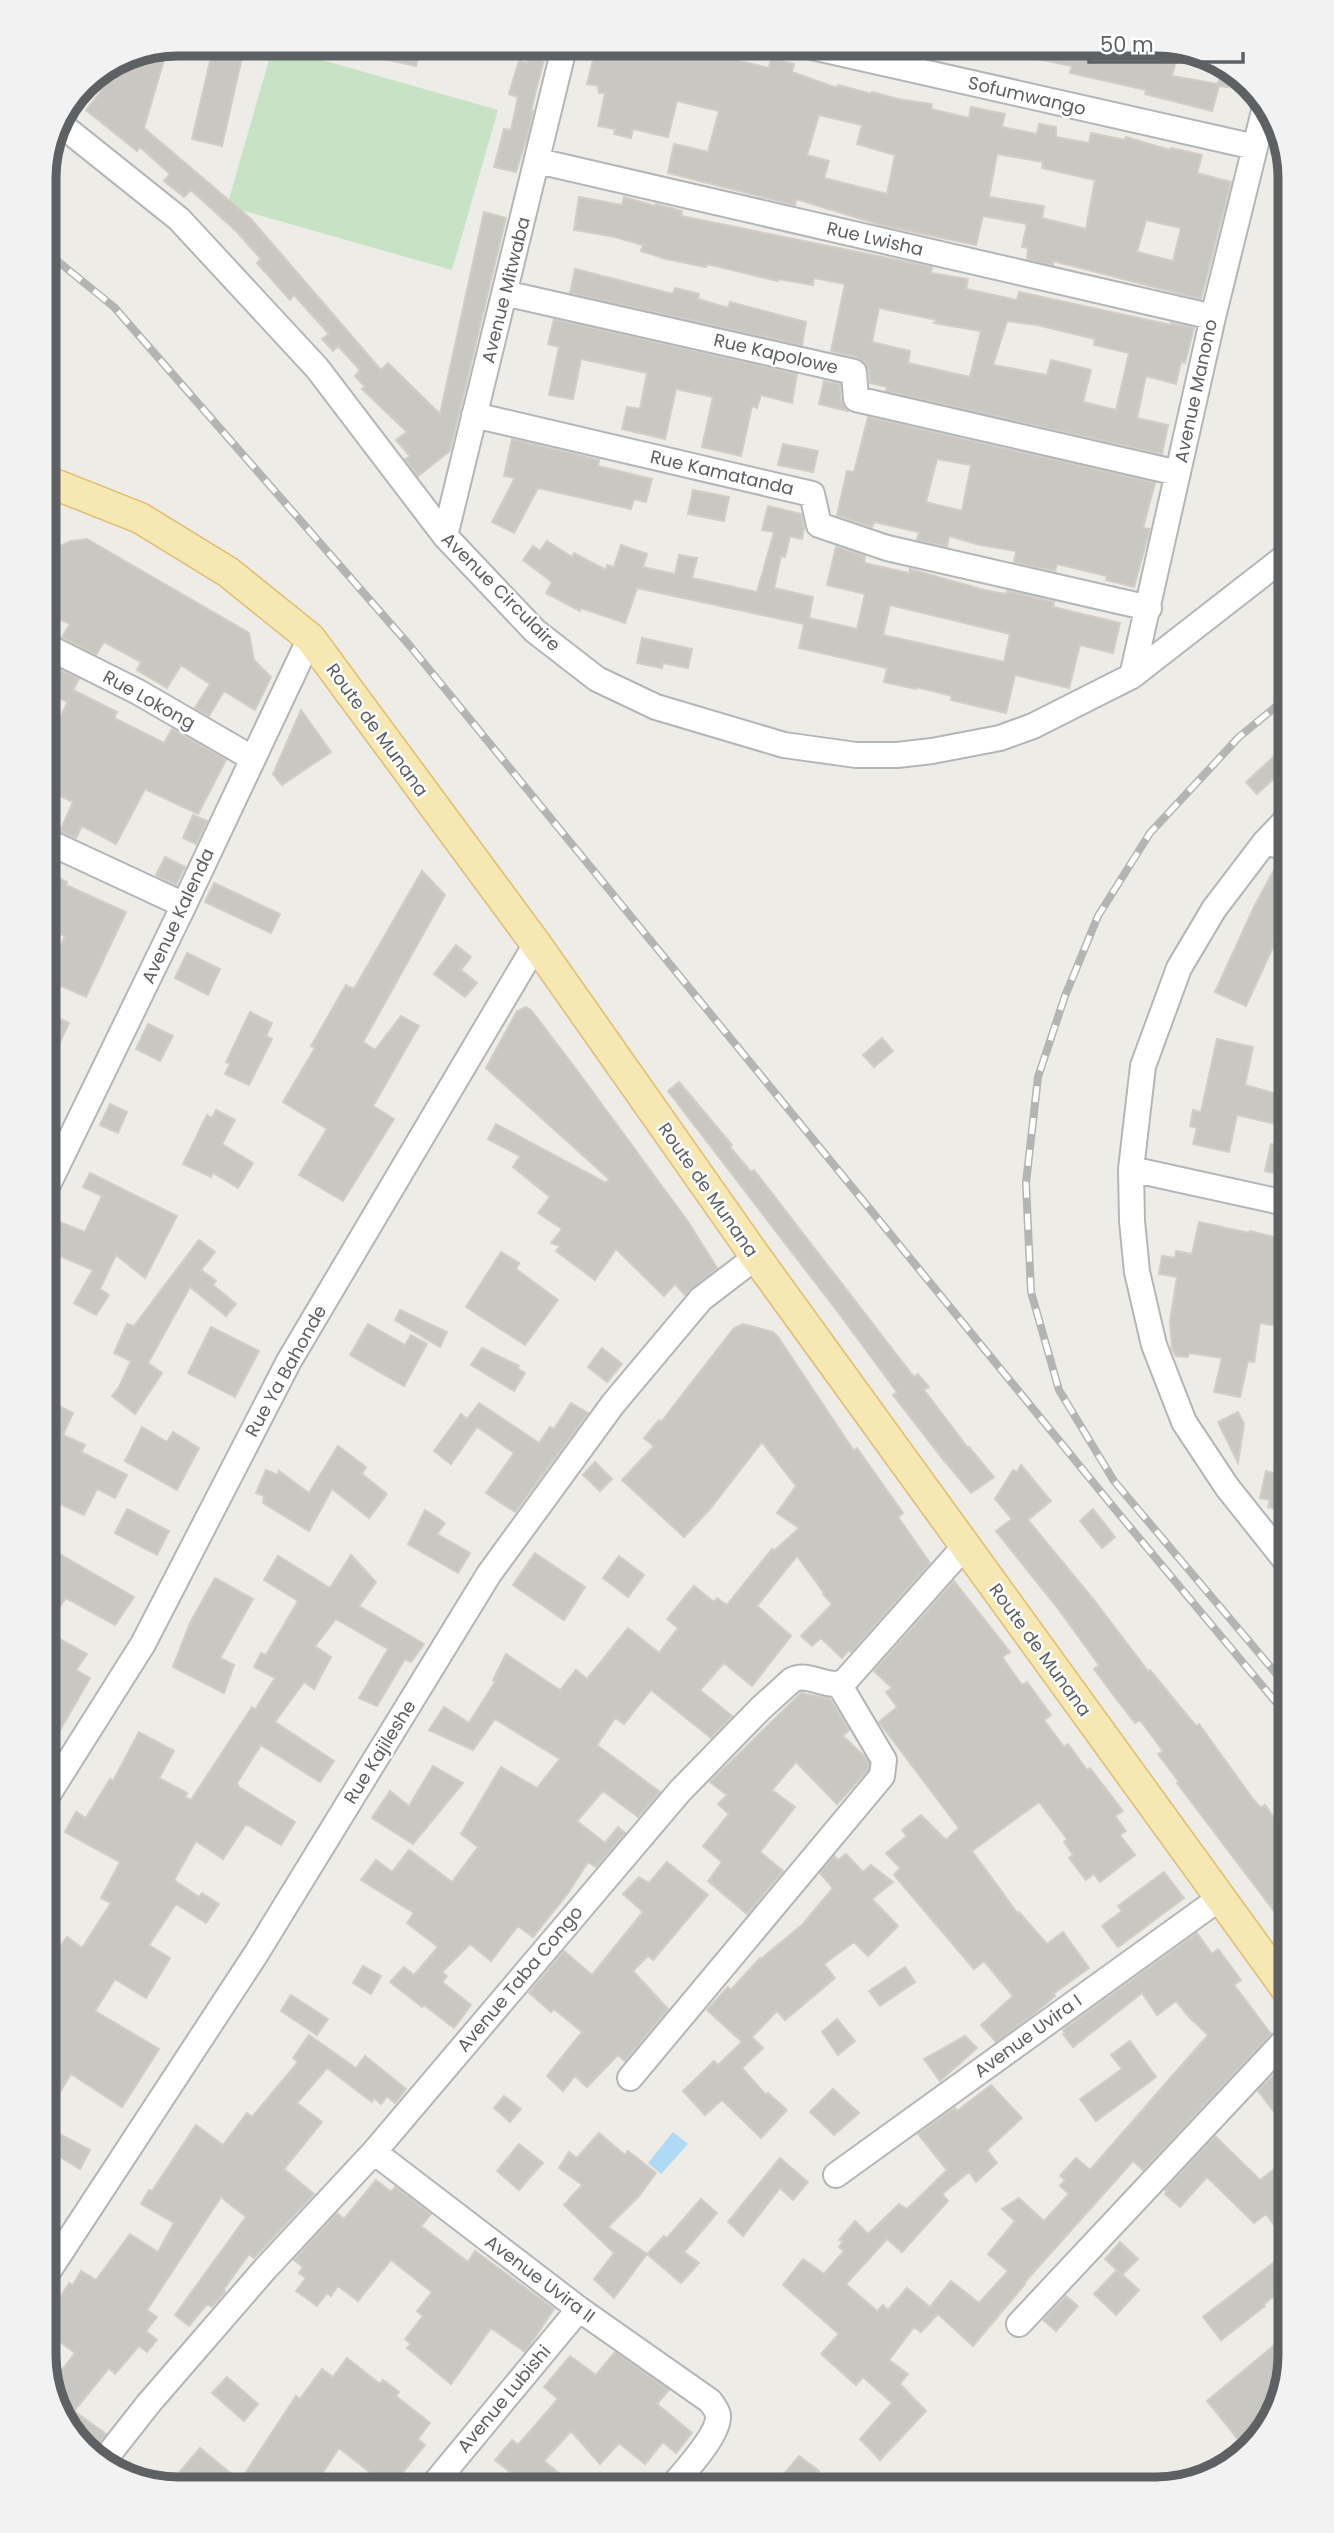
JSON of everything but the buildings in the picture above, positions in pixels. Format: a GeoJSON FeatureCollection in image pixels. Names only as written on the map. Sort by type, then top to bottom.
{"type":"FeatureCollection","features":[{"type":"Feature","properties":{"kind":"main road","name":"Route de Munana"},"geometry":{"type":"LineString","coordinates":[[56,485],[140,518],[228,572],[310,638],[536,944],[756,1257],[1278,1978]]}},
{"type":"Feature","properties":{"kind":"street","name":"Avenue Mitwaba"},"geometry":{"type":"LineString","coordinates":[[445,536],[562,56]]}},
{"type":"Feature","properties":{"kind":"street","name":"Sofumwango"},"geometry":{"type":"LineString","coordinates":[[852,56],[1255,148]]}},
{"type":"Feature","properties":{"kind":"street","name":"Avenue Manono"},"geometry":{"type":"LineString","coordinates":[[1132,676],[1213,317],[1262,118]]}},
{"type":"Feature","properties":{"kind":"street","name":"Avenue Circulaire"},"geometry":{"type":"LineString","coordinates":[[67,129],[179,219],[317,368],[445,536],[536,631],[597,679],[656,707],[784,745],[856,755],[897,755],[932,751],[1000,738],[1032,726],[1132,676],[1278,562]]}},
{"type":"Feature","properties":{"kind":"street","name":"Rue Lwisha"},"geometry":{"type":"LineString","coordinates":[[538,161],[1213,317]]}},
{"type":"Feature","properties":{"kind":"street","name":"Rue Kapolowe"},"geometry":{"type":"LineString","coordinates":[[513,295],[854,372],[856,399],[1178,473]]}},
{"type":"Feature","properties":{"kind":"street","name":"Rue Kamatanda"},"geometry":{"type":"LineString","coordinates":[[474,415],[812,494],[819,525],[887,548],[1149,608]]}},
{"type":"Feature","properties":{"kind":"street","name":"Avenue Kalenda"},"geometry":{"type":"LineString","coordinates":[[56,1169],[310,638]]}},
{"type":"Feature","properties":{"kind":"street","name":"Rue Lokong"},"geometry":{"type":"LineString","coordinates":[[56,651],[138,692],[252,758]]}},
{"type":"Feature","properties":{"kind":"street"},"geometry":{"type":"LineString","coordinates":[[1278,828],[1214,909],[1179,968],[1143,1066],[1131,1169],[1137,1272],[1154,1345],[1184,1422],[1227,1487],[1278,1551]]}},
{"type":"Feature","properties":{"kind":"street"},"geometry":{"type":"LineString","coordinates":[[1265,842],[1278,846]]}},
{"type":"Feature","properties":{"kind":"street"},"geometry":{"type":"LineString","coordinates":[[56,846],[184,905]]}},
{"type":"Feature","properties":{"kind":"street","name":"Rue Ya Bahonde"},"geometry":{"type":"LineString","coordinates":[[56,1782],[143,1644],[289,1361],[536,944]]}},
{"type":"Feature","properties":{"kind":"street"},"geometry":{"type":"LineString","coordinates":[[1131,1169],[1278,1201]]}},
{"type":"Feature","properties":{"kind":"street","name":"Rue Kajileshe"},"geometry":{"type":"LineString","coordinates":[[56,2260],[256,1954],[489,1574],[613,1404],[701,1299],[756,1257]]}},
{"type":"Feature","properties":{"kind":"street"},"geometry":{"type":"LineString","coordinates":[[630,2078],[882,1776],[884,1760],[839,1684],[851,1675],[965,1546]]}},
{"type":"Feature","properties":{"kind":"street","name":"Avenue Taba Congo"},"geometry":{"type":"LineString","coordinates":[[108,2455],[149,2403],[265,2269],[374,2152],[680,1791],[761,1708],[796,1677],[839,1684]]}},
{"type":"Feature","properties":{"kind":"street","name":"Avenue Uvira I"},"geometry":{"type":"LineString","coordinates":[[836,2175],[1220,1898]]}},
{"type":"Feature","properties":{"kind":"street"},"geometry":{"type":"LineString","coordinates":[[1019,2324],[1278,2048]]}},
{"type":"Feature","properties":{"kind":"street","name":"Avenue Uvira II"},"geometry":{"type":"LineString","coordinates":[[374,2152],[579,2309],[710,2401],[718,2415],[715,2428],[679,2477]]}},
{"type":"Feature","properties":{"kind":"street","name":"Avenue Lubishi"},"geometry":{"type":"LineString","coordinates":[[440,2477],[579,2309]]}},
{"type":"Feature","properties":{"kind":"green space"},"geometry":{"type":"Polygon","coordinates":[[[270,56],[308,56],[498,110],[452,270],[227,206],[270,56]]]}},
{"type":"Feature","properties":{"kind":"water"},"geometry":{"type":"Polygon","coordinates":[[[673,2132],[688,2144],[661,2174],[648,2163],[673,2132]]]}},
{"type":"Feature","properties":{"kind":"railway"},"geometry":{"type":"LineString","coordinates":[[56,260],[114,307],[410,646],[1278,1705]]}},
{"type":"Feature","properties":{"kind":"railway"},"geometry":{"type":"LineString","coordinates":[[1278,705],[1239,737],[1150,833],[1098,916],[1065,996],[1038,1077],[1026,1183],[1031,1292],[1059,1390],[1114,1481],[1278,1676]]}}]}
